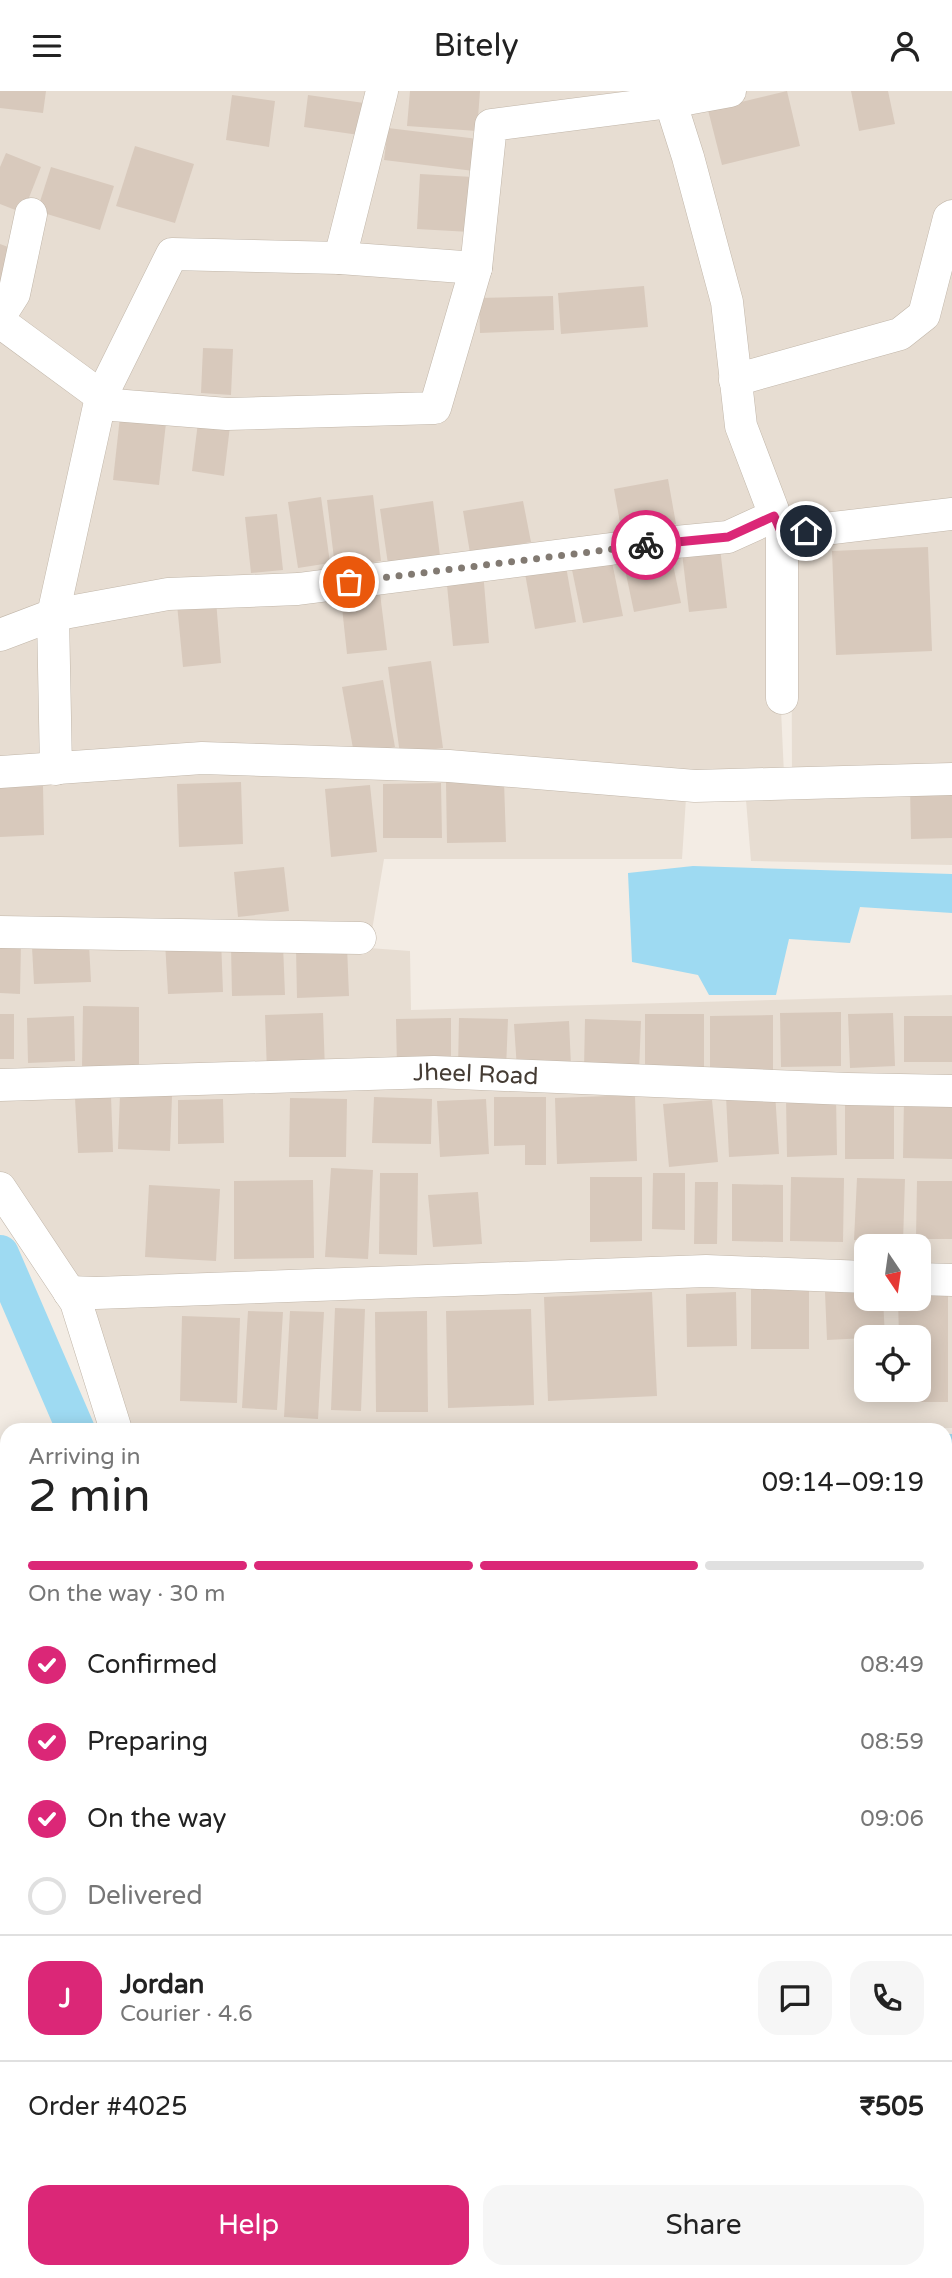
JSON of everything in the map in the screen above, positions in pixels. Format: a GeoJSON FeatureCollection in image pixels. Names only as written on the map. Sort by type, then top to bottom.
{"type":"FeatureCollection","features":[{"type":"Feature","properties":{"kind":"street"},"geometry":{"type":"LineString","coordinates":[[340,258],[382,91]]}},
{"type":"Feature","properties":{"kind":"street"},"geometry":{"type":"LineString","coordinates":[[0,322],[113,405],[226,414],[435,408],[476,268],[491,125],[669,96],[730,91]]}},
{"type":"Feature","properties":{"kind":"street"},"geometry":{"type":"LineString","coordinates":[[669,96],[727,302],[741,426],[775,516],[782,698]]}},
{"type":"Feature","properties":{"kind":"street"},"geometry":{"type":"LineString","coordinates":[[0,316],[14,295],[31,214]]}},
{"type":"Feature","properties":{"kind":"street"},"geometry":{"type":"LineString","coordinates":[[735,380],[900,334],[924,315],[949,218],[952,216]]}},
{"type":"Feature","properties":{"kind":"street"},"geometry":{"type":"LineString","coordinates":[[56,769],[53,615],[101,397],[172,254],[340,258],[476,268]]}},
{"type":"Feature","properties":{"kind":"street"},"geometry":{"type":"LineString","coordinates":[[0,635],[53,615],[168,594],[298,589],[634,546],[728,537],[775,516],[952,513]]}},
{"type":"Feature","properties":{"kind":"street"},"geometry":{"type":"LineString","coordinates":[[0,772],[202,758],[449,766],[695,786],[952,779]]}},
{"type":"Feature","properties":{"kind":"street"},"geometry":{"type":"LineString","coordinates":[[0,932],[360,939]]}},
{"type":"Feature","properties":{"kind":"street","name":"Jheel Road"},"geometry":{"type":"LineString","coordinates":[[0,1085],[434,1072],[952,1091]]}},
{"type":"Feature","properties":{"kind":"street"},"geometry":{"type":"LineString","coordinates":[[0,1188],[76,1302],[114,1423]]}},
{"type":"Feature","properties":{"kind":"street"},"geometry":{"type":"LineString","coordinates":[[69,1292],[706,1271],[854,1277]]}},
{"type":"Feature","properties":{"kind":"street"},"geometry":{"type":"LineString","coordinates":[[931,1279],[952,1280]]}},
{"type":"Feature","properties":{"kind":"shaded area"},"geometry":{"type":"Polygon","coordinates":[[[0,91],[654,91],[721,306],[773,539],[784,774],[0,763],[0,91]]]}},
{"type":"Feature","properties":{"kind":"shaded area"},"geometry":{"type":"Polygon","coordinates":[[[674,91],[952,91],[952,207],[916,309],[891,326],[743,369],[674,91]]]}},
{"type":"Feature","properties":{"kind":"shaded area"},"geometry":{"type":"Polygon","coordinates":[[[952,247],[952,508],[793,528],[757,431],[750,390],[904,344],[952,247]]]}},
{"type":"Feature","properties":{"kind":"shaded area"},"geometry":{"type":"Polygon","coordinates":[[[952,524],[952,768],[792,773],[791,544],[952,524]]]}},
{"type":"Feature","properties":{"kind":"shaded area"},"geometry":{"type":"Polygon","coordinates":[[[185,765],[443,770],[686,798],[682,859],[384,859],[369,948],[410,951],[411,1010],[952,995],[952,1423],[129,1423],[78,1287],[0,1174],[0,784],[185,765]]]}},
{"type":"Feature","properties":{"kind":"shaded area"},"geometry":{"type":"Polygon","coordinates":[[[952,792],[952,865],[751,861],[746,800],[952,792]]]}},
{"type":"Feature","properties":{"kind":"water"},"geometry":{"type":"Polygon","coordinates":[[[693,866],[952,874],[952,913],[860,907],[850,943],[789,939],[776,995],[709,995],[698,975],[632,962],[628,873],[693,866]]]}},
{"type":"Feature","properties":{"kind":"building"},"geometry":{"type":"Polygon","coordinates":[[[0,91],[46,91],[43,113],[0,108],[0,91]]]}},
{"type":"Feature","properties":{"kind":"building"},"geometry":{"type":"Polygon","coordinates":[[[410,91],[480,91],[477,131],[407,126],[410,91]]]}},
{"type":"Feature","properties":{"kind":"building"},"geometry":{"type":"Polygon","coordinates":[[[787,91],[800,146],[722,165],[708,110],[787,91]]]}},
{"type":"Feature","properties":{"kind":"building"},"geometry":{"type":"Polygon","coordinates":[[[851,91],[888,91],[895,124],[859,131],[851,91]]]}},
{"type":"Feature","properties":{"kind":"building"},"geometry":{"type":"Polygon","coordinates":[[[232,95],[275,101],[269,147],[226,140],[232,95]]]}},
{"type":"Feature","properties":{"kind":"building"},"geometry":{"type":"Polygon","coordinates":[[[308,95],[364,103],[359,135],[304,127],[308,95]]]}},
{"type":"Feature","properties":{"kind":"building"},"geometry":{"type":"Polygon","coordinates":[[[388,128],[478,139],[474,171],[384,160],[388,128]]]}},
{"type":"Feature","properties":{"kind":"building"},"geometry":{"type":"Polygon","coordinates":[[[135,146],[194,164],[175,223],[116,206],[135,146]]]}},
{"type":"Feature","properties":{"kind":"building"},"geometry":{"type":"Polygon","coordinates":[[[6,153],[41,167],[23,213],[0,204],[0,167],[6,153]]]}},
{"type":"Feature","properties":{"kind":"building"},"geometry":{"type":"Polygon","coordinates":[[[51,167],[114,186],[100,230],[37,211],[51,167]]]}},
{"type":"Feature","properties":{"kind":"building"},"geometry":{"type":"Polygon","coordinates":[[[420,174],[473,177],[470,232],[417,229],[420,174]]]}},
{"type":"Feature","properties":{"kind":"building"},"geometry":{"type":"Polygon","coordinates":[[[0,244],[16,250],[0,291],[0,244]]]}},
{"type":"Feature","properties":{"kind":"building"},"geometry":{"type":"Polygon","coordinates":[[[644,286],[648,327],[561,334],[558,293],[644,286]]]}},
{"type":"Feature","properties":{"kind":"building"},"geometry":{"type":"Polygon","coordinates":[[[553,296],[554,330],[480,333],[479,298],[553,296]]]}},
{"type":"Feature","properties":{"kind":"building"},"geometry":{"type":"Polygon","coordinates":[[[203,348],[233,349],[231,395],[201,393],[203,348]]]}},
{"type":"Feature","properties":{"kind":"building"},"geometry":{"type":"Polygon","coordinates":[[[199,414],[231,418],[224,476],[192,471],[199,414]]]}},
{"type":"Feature","properties":{"kind":"building"},"geometry":{"type":"Polygon","coordinates":[[[120,417],[166,423],[159,485],[113,480],[120,417]]]}},
{"type":"Feature","properties":{"kind":"building"},"geometry":{"type":"Polygon","coordinates":[[[668,479],[676,524],[622,534],[614,489],[668,479]]]}},
{"type":"Feature","properties":{"kind":"building"},"geometry":{"type":"Polygon","coordinates":[[[373,495],[381,561],[335,567],[327,500],[373,495]]]}},
{"type":"Feature","properties":{"kind":"building"},"geometry":{"type":"Polygon","coordinates":[[[321,497],[330,563],[298,568],[288,502],[321,497]]]}},
{"type":"Feature","properties":{"kind":"building"},"geometry":{"type":"Polygon","coordinates":[[[433,501],[440,556],[388,564],[380,509],[433,501]]]}},
{"type":"Feature","properties":{"kind":"building"},"geometry":{"type":"Polygon","coordinates":[[[523,501],[531,542],[470,553],[463,511],[523,501]]]}},
{"type":"Feature","properties":{"kind":"building"},"geometry":{"type":"Polygon","coordinates":[[[277,514],[283,570],[251,573],[245,517],[277,514]]]}},
{"type":"Feature","properties":{"kind":"building"},"geometry":{"type":"Polygon","coordinates":[[[669,545],[681,603],[634,612],[622,555],[669,545]]]}},
{"type":"Feature","properties":{"kind":"building"},"geometry":{"type":"Polygon","coordinates":[[[928,547],[932,651],[836,655],[832,551],[928,547]]]}},
{"type":"Feature","properties":{"kind":"building"},"geometry":{"type":"Polygon","coordinates":[[[720,548],[727,608],[689,612],[682,553],[720,548]]]}},
{"type":"Feature","properties":{"kind":"building"},"geometry":{"type":"Polygon","coordinates":[[[611,557],[623,616],[583,623],[571,565],[611,557]]]}},
{"type":"Feature","properties":{"kind":"building"},"geometry":{"type":"Polygon","coordinates":[[[565,561],[576,622],[535,629],[524,568],[565,561]]]}},
{"type":"Feature","properties":{"kind":"building"},"geometry":{"type":"Polygon","coordinates":[[[483,571],[489,643],[453,646],[446,575],[483,571]]]}},
{"type":"Feature","properties":{"kind":"building"},"geometry":{"type":"Polygon","coordinates":[[[379,585],[387,650],[347,654],[340,589],[379,585]]]}},
{"type":"Feature","properties":{"kind":"building"},"geometry":{"type":"Polygon","coordinates":[[[216,600],[221,663],[183,667],[177,604],[216,600]]]}},
{"type":"Feature","properties":{"kind":"building"},"geometry":{"type":"Polygon","coordinates":[[[431,661],[443,748],[400,754],[388,667],[431,661]]]}},
{"type":"Feature","properties":{"kind":"building"},"geometry":{"type":"Polygon","coordinates":[[[383,680],[395,747],[354,754],[342,687],[383,680]]]}},
{"type":"Feature","properties":{"kind":"building"},"geometry":{"type":"Polygon","coordinates":[[[504,781],[506,842],[447,843],[446,782],[504,781]]]}},
{"type":"Feature","properties":{"kind":"building"},"geometry":{"type":"Polygon","coordinates":[[[241,782],[243,844],[179,847],[177,784],[241,782]]]}},
{"type":"Feature","properties":{"kind":"building"},"geometry":{"type":"Polygon","coordinates":[[[441,783],[442,838],[383,838],[383,784],[441,783]]]}},
{"type":"Feature","properties":{"kind":"building"},"geometry":{"type":"Polygon","coordinates":[[[370,785],[377,852],[331,857],[325,789],[370,785]]]}},
{"type":"Feature","properties":{"kind":"building"},"geometry":{"type":"Polygon","coordinates":[[[952,785],[952,838],[911,839],[910,786],[952,785]]]}},
{"type":"Feature","properties":{"kind":"building"},"geometry":{"type":"Polygon","coordinates":[[[43,786],[44,835],[0,837],[0,787],[43,786]]]}},
{"type":"Feature","properties":{"kind":"building"},"geometry":{"type":"Polygon","coordinates":[[[284,867],[289,911],[238,917],[234,872],[284,867]]]}},
{"type":"Feature","properties":{"kind":"building"},"geometry":{"type":"Polygon","coordinates":[[[221,940],[223,992],[168,994],[165,942],[221,940]]]}},
{"type":"Feature","properties":{"kind":"building"},"geometry":{"type":"Polygon","coordinates":[[[0,942],[21,943],[20,994],[0,993],[0,942]]]}},
{"type":"Feature","properties":{"kind":"building"},"geometry":{"type":"Polygon","coordinates":[[[89,944],[91,982],[34,984],[32,947],[89,944]]]}},
{"type":"Feature","properties":{"kind":"building"},"geometry":{"type":"Polygon","coordinates":[[[283,945],[285,995],[232,996],[231,946],[283,945]]]}},
{"type":"Feature","properties":{"kind":"building"},"geometry":{"type":"Polygon","coordinates":[[[347,946],[349,996],[297,998],[296,948],[347,946]]]}},
{"type":"Feature","properties":{"kind":"building"},"geometry":{"type":"Polygon","coordinates":[[[83,1006],[139,1007],[139,1068],[82,1068],[83,1006]]]}},
{"type":"Feature","properties":{"kind":"building"},"geometry":{"type":"Polygon","coordinates":[[[841,1012],[841,1066],[781,1067],[780,1013],[841,1012]]]}},
{"type":"Feature","properties":{"kind":"building"},"geometry":{"type":"Polygon","coordinates":[[[323,1013],[325,1071],[267,1072],[265,1015],[323,1013]]]}},
{"type":"Feature","properties":{"kind":"building"},"geometry":{"type":"Polygon","coordinates":[[[893,1013],[895,1066],[850,1068],[848,1014],[893,1013]]]}},
{"type":"Feature","properties":{"kind":"building"},"geometry":{"type":"Polygon","coordinates":[[[0,1014],[14,1014],[14,1059],[0,1059],[0,1014]]]}},
{"type":"Feature","properties":{"kind":"building"},"geometry":{"type":"Polygon","coordinates":[[[645,1014],[704,1014],[704,1070],[645,1071],[645,1014]]]}},
{"type":"Feature","properties":{"kind":"building"},"geometry":{"type":"Polygon","coordinates":[[[773,1015],[773,1070],[710,1071],[710,1016],[773,1015]]]}},
{"type":"Feature","properties":{"kind":"building"},"geometry":{"type":"Polygon","coordinates":[[[74,1016],[75,1061],[28,1063],[27,1018],[74,1016]]]}},
{"type":"Feature","properties":{"kind":"building"},"geometry":{"type":"Polygon","coordinates":[[[904,1016],[952,1016],[952,1062],[904,1062],[904,1016]]]}},
{"type":"Feature","properties":{"kind":"building"},"geometry":{"type":"Polygon","coordinates":[[[451,1018],[451,1068],[397,1069],[396,1019],[451,1018]]]}},
{"type":"Feature","properties":{"kind":"building"},"geometry":{"type":"Polygon","coordinates":[[[459,1018],[508,1019],[506,1069],[458,1069],[459,1018]]]}},
{"type":"Feature","properties":{"kind":"building"},"geometry":{"type":"Polygon","coordinates":[[[585,1019],[641,1021],[639,1071],[584,1069],[585,1019]]]}},
{"type":"Feature","properties":{"kind":"building"},"geometry":{"type":"Polygon","coordinates":[[[569,1021],[571,1066],[517,1069],[514,1024],[569,1021]]]}},
{"type":"Feature","properties":{"kind":"building"},"geometry":{"type":"Polygon","coordinates":[[[775,1093],[779,1154],[729,1157],[726,1096],[775,1093]]]}},
{"type":"Feature","properties":{"kind":"building"},"geometry":{"type":"Polygon","coordinates":[[[894,1093],[894,1159],[845,1159],[845,1094],[894,1093]]]}},
{"type":"Feature","properties":{"kind":"building"},"geometry":{"type":"Polygon","coordinates":[[[120,1094],[172,1096],[170,1151],[118,1149],[120,1094]]]}},
{"type":"Feature","properties":{"kind":"building"},"geometry":{"type":"Polygon","coordinates":[[[635,1095],[637,1161],[557,1164],[555,1098],[635,1095]]]}},
{"type":"Feature","properties":{"kind":"building"},"geometry":{"type":"Polygon","coordinates":[[[111,1096],[113,1152],[78,1153],[75,1098],[111,1096]]]}},
{"type":"Feature","properties":{"kind":"building"},"geometry":{"type":"Polygon","coordinates":[[[836,1096],[837,1155],[787,1157],[786,1098],[836,1096]]]}},
{"type":"Feature","properties":{"kind":"building"},"geometry":{"type":"Polygon","coordinates":[[[374,1097],[432,1099],[431,1144],[372,1143],[374,1097]]]}},
{"type":"Feature","properties":{"kind":"building"},"geometry":{"type":"Polygon","coordinates":[[[494,1097],[546,1097],[546,1165],[525,1165],[525,1145],[494,1146],[494,1097]]]}},
{"type":"Feature","properties":{"kind":"building"},"geometry":{"type":"Polygon","coordinates":[[[290,1098],[347,1099],[346,1157],[289,1157],[290,1098]]]}},
{"type":"Feature","properties":{"kind":"building"},"geometry":{"type":"Polygon","coordinates":[[[904,1098],[952,1099],[952,1159],[903,1158],[904,1098]]]}},
{"type":"Feature","properties":{"kind":"building"},"geometry":{"type":"Polygon","coordinates":[[[223,1099],[224,1143],[178,1144],[178,1100],[223,1099]]]}},
{"type":"Feature","properties":{"kind":"building"},"geometry":{"type":"Polygon","coordinates":[[[486,1099],[489,1154],[440,1157],[437,1101],[486,1099]]]}},
{"type":"Feature","properties":{"kind":"building"},"geometry":{"type":"Polygon","coordinates":[[[712,1100],[718,1162],[669,1167],[663,1104],[712,1100]]]}},
{"type":"Feature","properties":{"kind":"building"},"geometry":{"type":"Polygon","coordinates":[[[331,1168],[373,1170],[368,1259],[325,1257],[331,1168]]]}},
{"type":"Feature","properties":{"kind":"building"},"geometry":{"type":"Polygon","coordinates":[[[380,1173],[418,1173],[417,1255],[379,1254],[380,1173]]]}},
{"type":"Feature","properties":{"kind":"building"},"geometry":{"type":"Polygon","coordinates":[[[653,1173],[685,1173],[685,1230],[652,1229],[653,1173]]]}},
{"type":"Feature","properties":{"kind":"building"},"geometry":{"type":"Polygon","coordinates":[[[590,1177],[642,1177],[642,1241],[590,1242],[590,1177]]]}},
{"type":"Feature","properties":{"kind":"building"},"geometry":{"type":"Polygon","coordinates":[[[791,1177],[844,1178],[843,1242],[790,1241],[791,1177]]]}},
{"type":"Feature","properties":{"kind":"building"},"geometry":{"type":"Polygon","coordinates":[[[857,1178],[905,1179],[903,1234],[854,1234],[857,1178]]]}},
{"type":"Feature","properties":{"kind":"building"},"geometry":{"type":"Polygon","coordinates":[[[313,1180],[314,1258],[234,1259],[234,1181],[313,1180]]]}},
{"type":"Feature","properties":{"kind":"building"},"geometry":{"type":"Polygon","coordinates":[[[917,1181],[952,1181],[952,1239],[931,1239],[931,1234],[916,1234],[917,1181]]]}},
{"type":"Feature","properties":{"kind":"building"},"geometry":{"type":"Polygon","coordinates":[[[695,1182],[718,1182],[717,1244],[694,1244],[695,1182]]]}},
{"type":"Feature","properties":{"kind":"building"},"geometry":{"type":"Polygon","coordinates":[[[732,1184],[783,1185],[783,1242],[732,1241],[732,1184]]]}},
{"type":"Feature","properties":{"kind":"building"},"geometry":{"type":"Polygon","coordinates":[[[149,1185],[220,1189],[216,1261],[145,1257],[149,1185]]]}},
{"type":"Feature","properties":{"kind":"building"},"geometry":{"type":"Polygon","coordinates":[[[478,1192],[482,1244],[433,1247],[428,1195],[478,1192]]]}},
{"type":"Feature","properties":{"kind":"building"},"geometry":{"type":"Polygon","coordinates":[[[751,1286],[809,1286],[809,1349],[751,1349],[751,1286]]]}},
{"type":"Feature","properties":{"kind":"building"},"geometry":{"type":"Polygon","coordinates":[[[854,1291],[854,1311],[884,1311],[884,1325],[854,1325],[854,1339],[827,1340],[825,1292],[854,1291]]]}},
{"type":"Feature","properties":{"kind":"building"},"geometry":{"type":"Polygon","coordinates":[[[652,1292],[657,1396],[548,1401],[544,1297],[652,1292]]]}},
{"type":"Feature","properties":{"kind":"building"},"geometry":{"type":"Polygon","coordinates":[[[736,1292],[737,1346],[687,1347],[686,1294],[736,1292]]]}},
{"type":"Feature","properties":{"kind":"building"},"geometry":{"type":"Polygon","coordinates":[[[931,1296],[948,1296],[948,1402],[931,1402],[931,1325],[899,1325],[898,1311],[931,1311],[931,1296]]]}},
{"type":"Feature","properties":{"kind":"building"},"geometry":{"type":"Polygon","coordinates":[[[335,1308],[365,1309],[361,1411],[331,1410],[335,1308]]]}},
{"type":"Feature","properties":{"kind":"building"},"geometry":{"type":"Polygon","coordinates":[[[531,1309],[534,1405],[448,1408],[446,1311],[531,1309]]]}},
{"type":"Feature","properties":{"kind":"building"},"geometry":{"type":"Polygon","coordinates":[[[248,1311],[283,1312],[277,1410],[242,1408],[248,1311]]]}},
{"type":"Feature","properties":{"kind":"building"},"geometry":{"type":"Polygon","coordinates":[[[290,1311],[324,1312],[318,1419],[284,1417],[290,1311]]]}},
{"type":"Feature","properties":{"kind":"building"},"geometry":{"type":"Polygon","coordinates":[[[427,1311],[428,1412],[376,1412],[375,1312],[427,1311]]]}},
{"type":"Feature","properties":{"kind":"building"},"geometry":{"type":"Polygon","coordinates":[[[182,1316],[240,1318],[237,1403],[180,1401],[182,1316]]]}},
{"type":"Feature","properties":{"kind":"waterway"},"geometry":{"type":"LineString","coordinates":[[0,1254],[73,1423]]}},
{"type":"Feature","properties":{"kind":"way so far"},"geometry":{"type":"LineString","coordinates":[[349,582],[646,545]]}},
{"type":"Feature","properties":{"kind":"route"},"geometry":{"type":"LineString","coordinates":[[646,545],[728,537],[774,516],[782,534],[806,531]]}}]}
